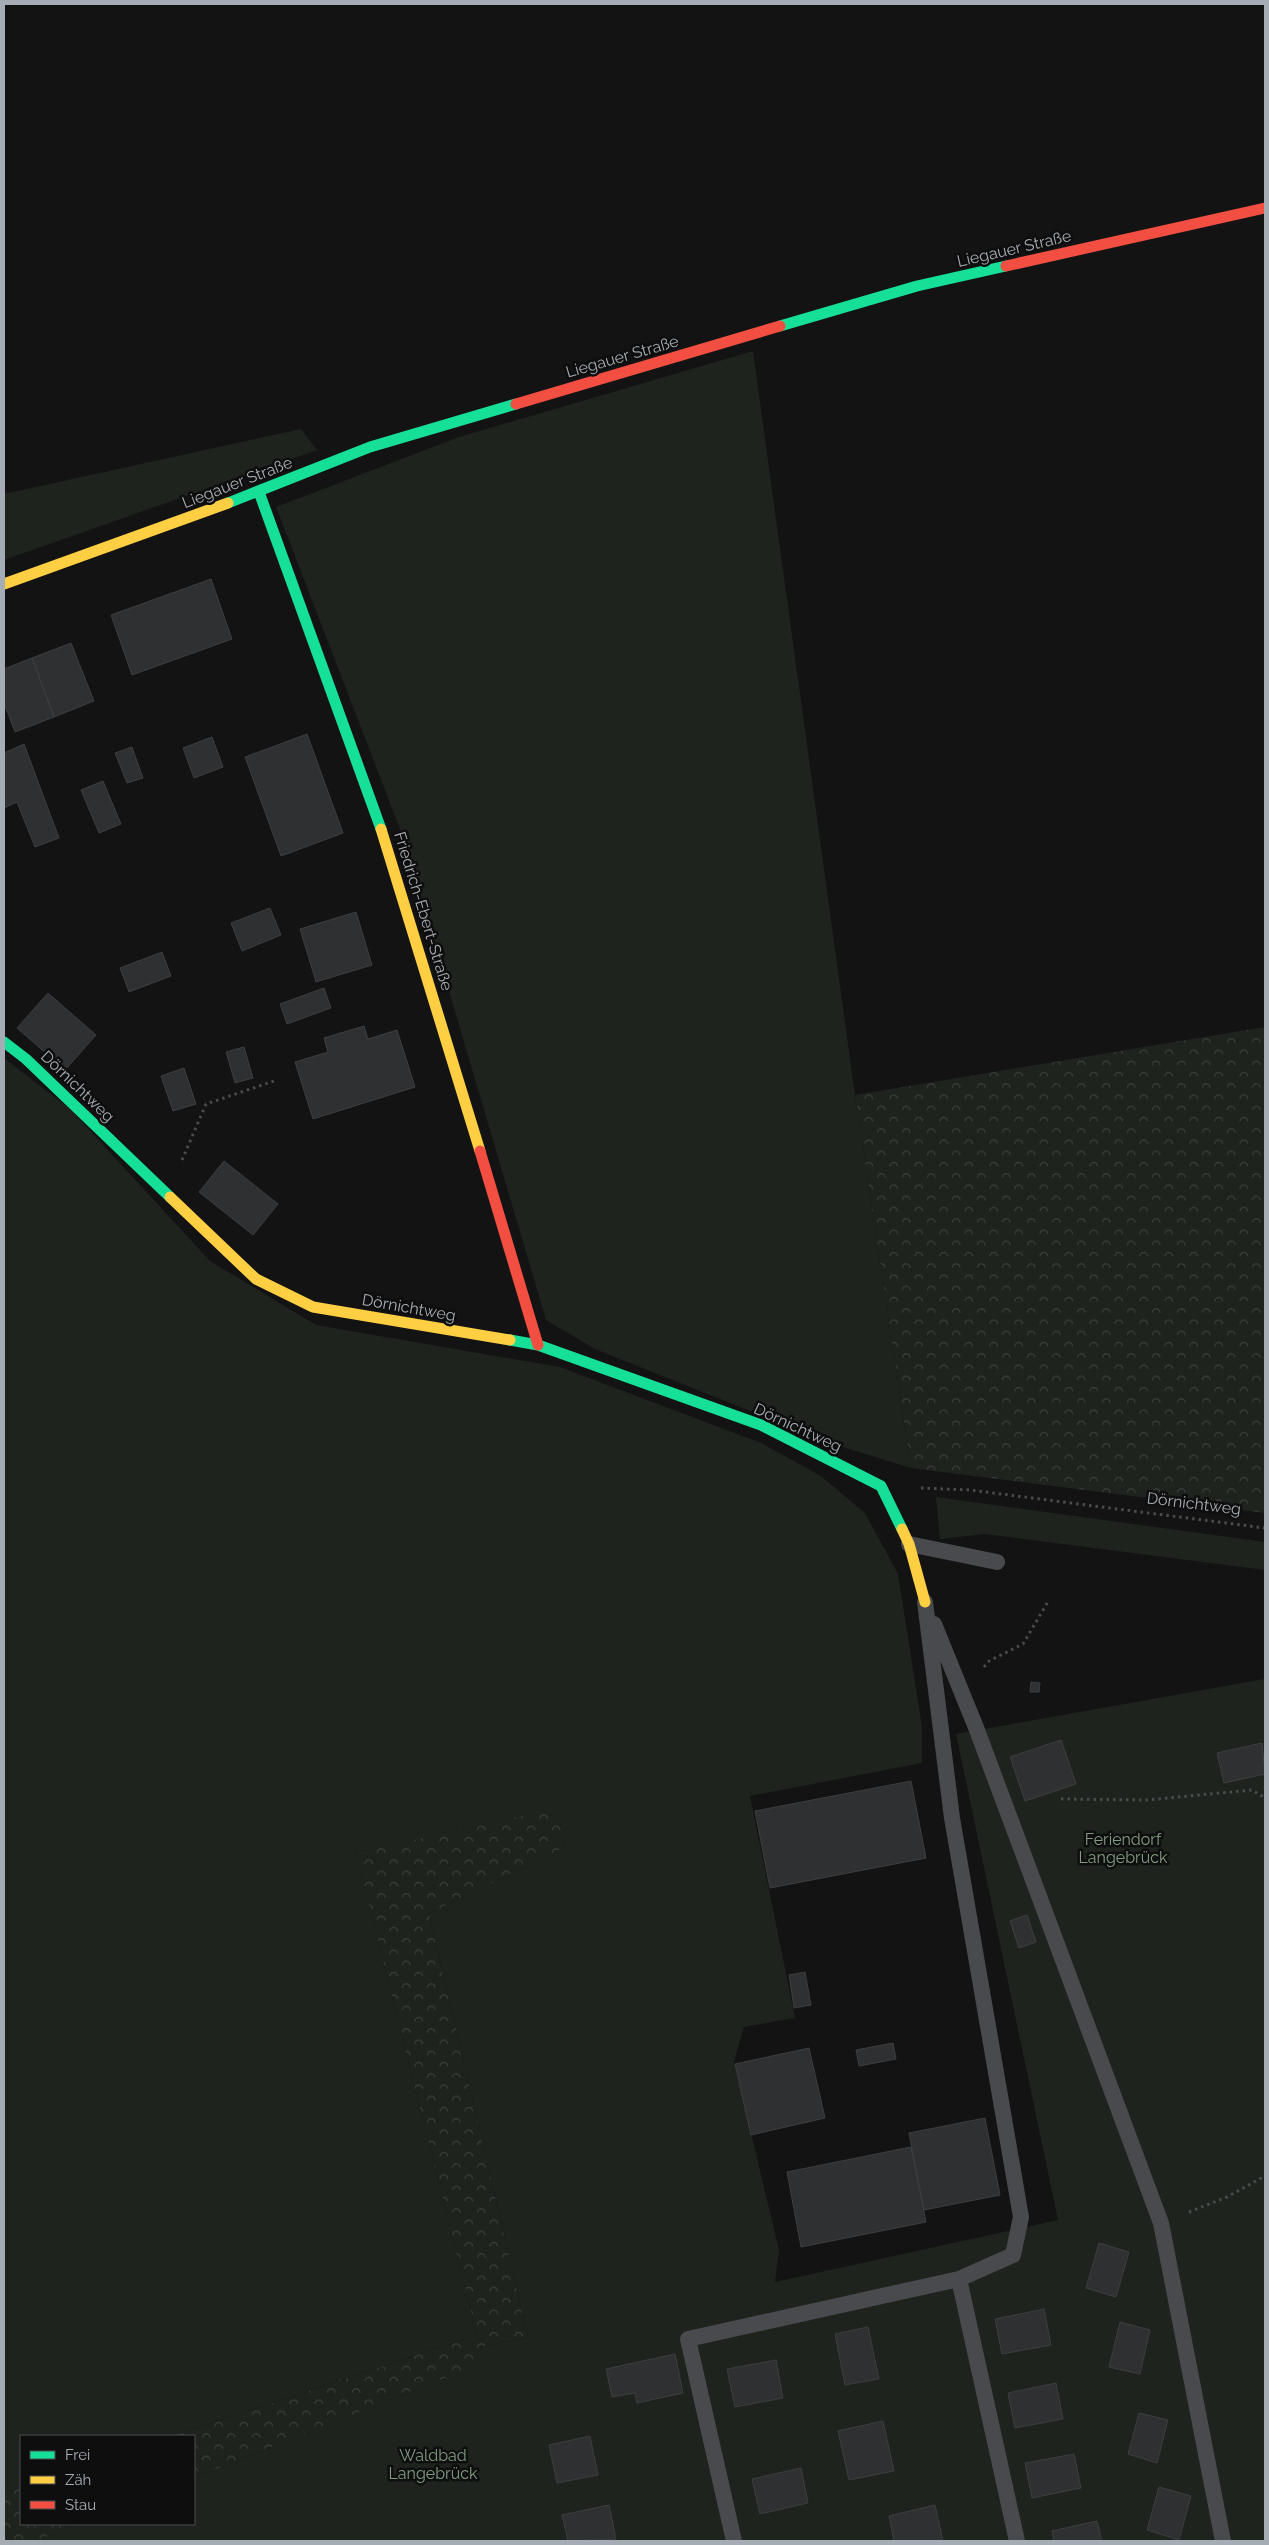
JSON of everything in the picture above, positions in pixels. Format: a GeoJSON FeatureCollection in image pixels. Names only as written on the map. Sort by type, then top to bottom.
{"type":"FeatureCollection","features":[{"type":"Feature","properties":{"kind":"street","name":"Liegauer Straße"},"geometry":{"type":"LineString","coordinates":[[4,584],[259,492],[370,446],[917,286],[1265,208]]}},
{"type":"Feature","properties":{"kind":"street","name":"Friedrich-Ebert-Straße"},"geometry":{"type":"LineString","coordinates":[[259,492],[391,856],[538,1345]]}},
{"type":"Feature","properties":{"kind":"street","name":"Dörnichtweg"},"geometry":{"type":"LineString","coordinates":[[4,1042],[26,1059],[256,1279],[313,1307],[538,1345],[761,1425],[880,1486]]}},
{"type":"Feature","properties":{"kind":"street"},"geometry":{"type":"LineString","coordinates":[[880,1486],[909,1544],[925,1602]]}},
{"type":"Feature","properties":{"kind":"lane"},"geometry":{"type":"LineString","coordinates":[[909,1544],[997,1562]]}},
{"type":"Feature","properties":{"kind":"lane"},"geometry":{"type":"LineString","coordinates":[[925,1602],[963,1695],[1160,2223],[1223,2541]]}},
{"type":"Feature","properties":{"kind":"lane"},"geometry":{"type":"LineString","coordinates":[[734,2541],[688,2338],[959,2279],[1014,2255],[1021,2217],[952,1818],[925,1602]]}},
{"type":"Feature","properties":{"kind":"lane"},"geometry":{"type":"LineString","coordinates":[[959,2279],[1017,2541]]}},
{"type":"Feature","properties":{"kind":"path"},"geometry":{"type":"LineString","coordinates":[[154,1182],[182,1160],[206,1104],[274,1081]]}},
{"type":"Feature","properties":{"kind":"path","name":"Dörnichtweg"},"geometry":{"type":"LineString","coordinates":[[880,1486],[970,1490],[1265,1528]]}},
{"type":"Feature","properties":{"kind":"path"},"geometry":{"type":"LineString","coordinates":[[963,1695],[989,1661],[1023,1644],[1049,1600]]}},
{"type":"Feature","properties":{"kind":"path"},"geometry":{"type":"LineString","coordinates":[[1060,1799],[1147,1800],[1252,1790],[1265,1798]]}},
{"type":"Feature","properties":{"kind":"path"},"geometry":{"type":"LineString","coordinates":[[1160,2223],[1227,2197],[1265,2176]]}},
{"type":"Feature","properties":{"kind":"green space"},"geometry":{"type":"Polygon","coordinates":[[[753,351],[855,1095],[911,1468],[833,1444],[595,1349],[546,1320],[405,842],[276,507],[459,437],[753,351]]]}},
{"type":"Feature","properties":{"kind":"green space"},"geometry":{"type":"Polygon","coordinates":[[[301,429],[317,450],[4,560],[4,494],[301,429]]]}},
{"type":"Feature","properties":{"kind":"green space"},"geometry":{"type":"Polygon","coordinates":[[[1265,1027],[1265,1513],[911,1468],[855,1095],[1265,1027]]]}},
{"type":"Feature","properties":{"kind":"green space"},"geometry":{"type":"Polygon","coordinates":[[[4,1058],[70,1109],[210,1261],[316,1325],[560,1367],[761,1443],[821,1476],[865,1513],[898,1574],[922,1727],[922,1763],[750,1796],[795,2018],[744,2027],[734,2062],[779,2250],[775,2282],[1058,2220],[956,1734],[1265,1679],[1265,2541],[35,2541],[76,2525],[195,2525],[195,2478],[484,2362],[481,2347],[528,2337],[429,1914],[565,1847],[557,1809],[356,1853],[477,2335],[176,2435],[20,2435],[20,2487],[4,2492],[4,1058]]]}},
{"type":"Feature","properties":{"kind":"green space"},"geometry":{"type":"Polygon","coordinates":[[[936,1497],[1265,1542],[1265,1570],[985,1534],[940,1539],[936,1497]]]}},
{"type":"Feature","properties":{"kind":"green space"},"geometry":{"type":"Polygon","coordinates":[[[557,1808],[565,1847],[429,1914],[528,2337],[481,2347],[485,2362],[195,2478],[195,2435],[176,2435],[477,2335],[356,1853],[557,1808]]]}},
{"type":"Feature","properties":{"kind":"green space"},"geometry":{"type":"Polygon","coordinates":[[[20,2487],[20,2525],[76,2525],[35,2541],[4,2541],[4,2492],[20,2487]]]}},
{"type":"Feature","properties":{"kind":"building"},"geometry":{"type":"Polygon","coordinates":[[[211,579],[232,639],[132,675],[111,615],[211,579]]]}},
{"type":"Feature","properties":{"kind":"building"},"geometry":{"type":"Polygon","coordinates":[[[71,643],[94,701],[54,717],[32,658],[71,643]]]}},
{"type":"Feature","properties":{"kind":"building"},"geometry":{"type":"Polygon","coordinates":[[[32,658],[54,717],[15,732],[4,703],[4,669],[32,658]]]}},
{"type":"Feature","properties":{"kind":"building"},"geometry":{"type":"Polygon","coordinates":[[[307,734],[343,833],[281,856],[245,757],[307,734]]]}},
{"type":"Feature","properties":{"kind":"building"},"geometry":{"type":"Polygon","coordinates":[[[212,737],[223,767],[194,778],[183,748],[212,737]]]}},
{"type":"Feature","properties":{"kind":"building"},"geometry":{"type":"Polygon","coordinates":[[[24,744],[59,838],[35,847],[17,802],[4,808],[4,753],[24,744]]]}},
{"type":"Feature","properties":{"kind":"building"},"geometry":{"type":"Polygon","coordinates":[[[132,747],[143,778],[127,783],[115,753],[132,747]]]}},
{"type":"Feature","properties":{"kind":"building"},"geometry":{"type":"Polygon","coordinates":[[[103,781],[121,824],[99,833],[81,790],[103,781]]]}},
{"type":"Feature","properties":{"kind":"building"},"geometry":{"type":"Polygon","coordinates":[[[270,908],[281,935],[242,951],[231,923],[270,908]]]}},
{"type":"Feature","properties":{"kind":"building"},"geometry":{"type":"Polygon","coordinates":[[[356,912],[372,965],[316,982],[300,929],[356,912]]]}},
{"type":"Feature","properties":{"kind":"building"},"geometry":{"type":"Polygon","coordinates":[[[162,952],[171,976],[129,992],[120,968],[162,952]]]}},
{"type":"Feature","properties":{"kind":"building"},"geometry":{"type":"Polygon","coordinates":[[[324,988],[331,1008],[287,1024],[280,1004],[324,988]]]}},
{"type":"Feature","properties":{"kind":"building"},"geometry":{"type":"Polygon","coordinates":[[[48,993],[96,1035],[65,1070],[17,1028],[48,993]]]}},
{"type":"Feature","properties":{"kind":"building"},"geometry":{"type":"Polygon","coordinates":[[[364,1026],[368,1039],[397,1030],[415,1087],[313,1119],[295,1062],[328,1052],[324,1038],[364,1026]]]}},
{"type":"Feature","properties":{"kind":"building"},"geometry":{"type":"Polygon","coordinates":[[[244,1047],[253,1078],[235,1083],[226,1052],[244,1047]]]}},
{"type":"Feature","properties":{"kind":"building"},"geometry":{"type":"Polygon","coordinates":[[[184,1068],[196,1104],[173,1111],[161,1076],[184,1068]]]}},
{"type":"Feature","properties":{"kind":"building"},"geometry":{"type":"Polygon","coordinates":[[[224,1161],[278,1204],[253,1235],[199,1192],[224,1161]]]}},
{"type":"Feature","properties":{"kind":"building"},"geometry":{"type":"Polygon","coordinates":[[[1031,1682],[1040,1683],[1039,1692],[1030,1692],[1031,1682]]]}},
{"type":"Feature","properties":{"kind":"building"},"geometry":{"type":"Polygon","coordinates":[[[1061,1740],[1076,1784],[1025,1801],[1010,1757],[1061,1740]]]}},
{"type":"Feature","properties":{"kind":"building"},"geometry":{"type":"Polygon","coordinates":[[[1262,1743],[1265,1774],[1224,1783],[1217,1753],[1262,1743]]]}},
{"type":"Feature","properties":{"kind":"building"},"geometry":{"type":"Polygon","coordinates":[[[911,1781],[926,1858],[770,1888],[755,1811],[911,1781]]]}},
{"type":"Feature","properties":{"kind":"building"},"geometry":{"type":"Polygon","coordinates":[[[1027,1915],[1036,1942],[1019,1948],[1010,1921],[1027,1915]]]}},
{"type":"Feature","properties":{"kind":"building"},"geometry":{"type":"Polygon","coordinates":[[[805,1972],[811,2005],[794,2008],[789,1975],[805,1972]]]}},
{"type":"Feature","properties":{"kind":"building"},"geometry":{"type":"Polygon","coordinates":[[[893,2043],[896,2059],[859,2066],[856,2050],[893,2043]]]}},
{"type":"Feature","properties":{"kind":"building"},"geometry":{"type":"Polygon","coordinates":[[[809,2048],[825,2118],[751,2135],[735,2064],[809,2048]]]}},
{"type":"Feature","properties":{"kind":"building"},"geometry":{"type":"Polygon","coordinates":[[[985,2118],[1000,2195],[924,2210],[909,2133],[985,2118]]]}},
{"type":"Feature","properties":{"kind":"building"},"geometry":{"type":"Polygon","coordinates":[[[911,2147],[926,2222],[801,2247],[787,2172],[911,2147]]]}},
{"type":"Feature","properties":{"kind":"building"},"geometry":{"type":"Polygon","coordinates":[[[1099,2243],[1129,2252],[1116,2297],[1086,2288],[1099,2243]]]}},
{"type":"Feature","properties":{"kind":"building"},"geometry":{"type":"Polygon","coordinates":[[[1044,2309],[1051,2345],[1002,2354],[995,2319],[1044,2309]]]}},
{"type":"Feature","properties":{"kind":"building"},"geometry":{"type":"Polygon","coordinates":[[[1120,2322],[1150,2330],[1140,2374],[1109,2367],[1120,2322]]]}},
{"type":"Feature","properties":{"kind":"building"},"geometry":{"type":"Polygon","coordinates":[[[868,2327],[879,2379],[845,2385],[835,2334],[868,2327]]]}},
{"type":"Feature","properties":{"kind":"building"},"geometry":{"type":"Polygon","coordinates":[[[675,2354],[683,2393],[637,2403],[635,2393],[612,2397],[606,2369],[675,2354]]]}},
{"type":"Feature","properties":{"kind":"building"},"geometry":{"type":"Polygon","coordinates":[[[776,2360],[783,2398],[735,2407],[727,2369],[776,2360]]]}},
{"type":"Feature","properties":{"kind":"building"},"geometry":{"type":"Polygon","coordinates":[[[1056,2383],[1063,2419],[1015,2428],[1008,2393],[1056,2383]]]}},
{"type":"Feature","properties":{"kind":"building"},"geometry":{"type":"Polygon","coordinates":[[[1139,2413],[1168,2420],[1157,2463],[1128,2454],[1139,2413]]]}},
{"type":"Feature","properties":{"kind":"building"},"geometry":{"type":"Polygon","coordinates":[[[883,2421],[894,2471],[849,2480],[838,2431],[883,2421]]]}},
{"type":"Feature","properties":{"kind":"building"},"geometry":{"type":"Polygon","coordinates":[[[590,2436],[598,2475],[557,2483],[549,2445],[590,2436]]]}},
{"type":"Feature","properties":{"kind":"building"},"geometry":{"type":"Polygon","coordinates":[[[1074,2454],[1081,2488],[1032,2498],[1025,2463],[1074,2454]]]}},
{"type":"Feature","properties":{"kind":"building"},"geometry":{"type":"Polygon","coordinates":[[[801,2468],[808,2503],[760,2514],[752,2479],[801,2468]]]}},
{"type":"Feature","properties":{"kind":"building"},"geometry":{"type":"Polygon","coordinates":[[[1159,2487],[1191,2496],[1179,2540],[1147,2530],[1159,2487]]]}},
{"type":"Feature","properties":{"kind":"building"},"geometry":{"type":"Polygon","coordinates":[[[609,2505],[616,2539],[568,2541],[562,2515],[609,2505]]]}},
{"type":"Feature","properties":{"kind":"building"},"geometry":{"type":"Polygon","coordinates":[[[935,2505],[943,2541],[894,2541],[889,2516],[935,2505]]]}},
{"type":"Feature","properties":{"kind":"building"},"geometry":{"type":"Polygon","coordinates":[[[1097,2521],[1102,2541],[1054,2541],[1052,2531],[1097,2521]]]}},
{"type":"Feature","properties":{"kind":"traffic: fast"},"geometry":{"type":"LineString","coordinates":[[780,326],[917,286],[1006,266]]}},
{"type":"Feature","properties":{"kind":"traffic: fast"},"geometry":{"type":"LineString","coordinates":[[228,503],[370,447],[516,404]]}},
{"type":"Feature","properties":{"kind":"traffic: fast"},"geometry":{"type":"LineString","coordinates":[[259,492],[381,829]]}},
{"type":"Feature","properties":{"kind":"traffic: fast"},"geometry":{"type":"LineString","coordinates":[[4,1042],[26,1059],[170,1197]]}},
{"type":"Feature","properties":{"kind":"traffic: fast"},"geometry":{"type":"LineString","coordinates":[[510,1340],[538,1345],[761,1425],[881,1486],[902,1529]]}},
{"type":"Feature","properties":{"kind":"traffic: slow"},"geometry":{"type":"LineString","coordinates":[[4,584],[228,503]]}},
{"type":"Feature","properties":{"kind":"traffic: slow"},"geometry":{"type":"LineString","coordinates":[[381,829],[480,1151]]}},
{"type":"Feature","properties":{"kind":"traffic: slow"},"geometry":{"type":"LineString","coordinates":[[170,1197],[256,1279],[313,1307],[510,1340]]}},
{"type":"Feature","properties":{"kind":"traffic: slow"},"geometry":{"type":"LineString","coordinates":[[902,1529],[909,1544],[925,1602]]}},
{"type":"Feature","properties":{"kind":"traffic: jam"},"geometry":{"type":"LineString","coordinates":[[1006,266],[1265,208]]}},
{"type":"Feature","properties":{"kind":"traffic: jam"},"geometry":{"type":"LineString","coordinates":[[516,404],[780,326]]}},
{"type":"Feature","properties":{"kind":"traffic: jam"},"geometry":{"type":"LineString","coordinates":[[480,1151],[538,1345]]}},
{"type":"Feature","properties":{"kind":"park label","name":"Feriendorf Langebrück"},"geometry":{"type":"Point","coordinates":[1123,1848]}},
{"type":"Feature","properties":{"kind":"park label","name":"Waldbad Langebrück"},"geometry":{"type":"Point","coordinates":[433,2464]}}]}
